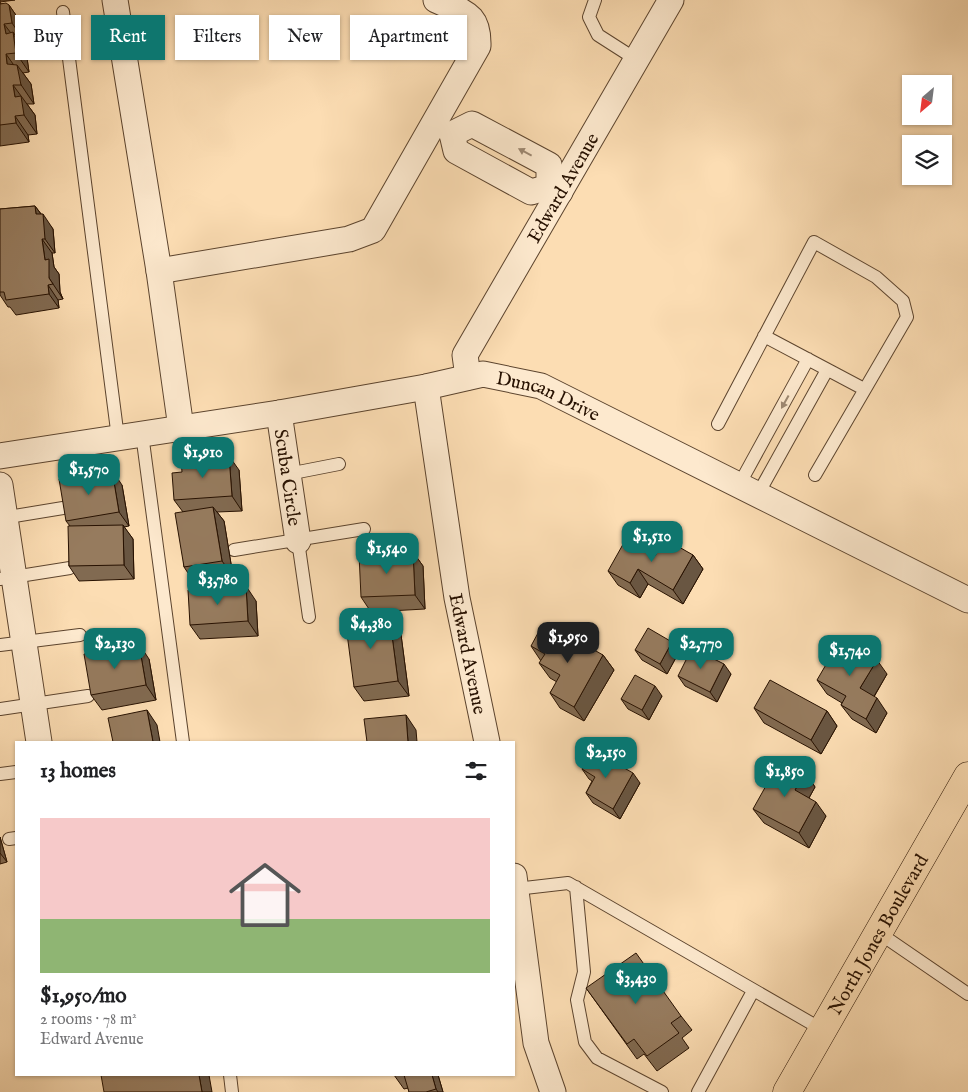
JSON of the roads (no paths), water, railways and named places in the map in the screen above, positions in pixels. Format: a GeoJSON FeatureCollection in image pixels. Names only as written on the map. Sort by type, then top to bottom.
{"type":"FeatureCollection","features":[{"type":"Feature","properties":{"kind":"main road","name":"North Jones Boulevard"},"geometry":{"type":"LineString","coordinates":[[787,1092],[968,776]]}},
{"type":"Feature","properties":{"kind":"street"},"geometry":{"type":"LineString","coordinates":[[115,0],[159,271],[181,428]]}},
{"type":"Feature","properties":{"kind":"street"},"geometry":{"type":"LineString","coordinates":[[159,271],[349,239],[373,230],[443,130],[478,46],[478,28],[470,16],[436,0]]}},
{"type":"Feature","properties":{"kind":"street","name":"Edward Avenue"},"geometry":{"type":"LineString","coordinates":[[468,377],[465,355],[554,189],[672,0]]}},
{"type":"Feature","properties":{"kind":"street"},"geometry":{"type":"LineString","coordinates":[[443,130],[472,124],[540,160],[549,165],[554,189]]}},
{"type":"Feature","properties":{"kind":"street","name":"Duncan Drive"},"geometry":{"type":"LineString","coordinates":[[0,456],[279,413],[426,388],[483,374],[541,386],[968,600]]}},
{"type":"Feature","properties":{"kind":"street","name":"Edward Avenue"},"geometry":{"type":"LineString","coordinates":[[426,388],[457,598],[486,741]]}},
{"type":"Feature","properties":{"kind":"street","name":"Scuba Circle"},"geometry":{"type":"LineString","coordinates":[[279,413],[298,541]]}},
{"type":"Feature","properties":{"kind":"street"},"geometry":{"type":"LineString","coordinates":[[0,485],[12,643],[32,704],[40,741]]}},
{"type":"Feature","properties":{"kind":"street"},"geometry":{"type":"LineString","coordinates":[[515,882],[536,1044],[553,1092]]}},
{"type":"Feature","properties":{"kind":"lane"},"geometry":{"type":"LineString","coordinates":[[595,0],[589,17],[598,35],[636,60]]}},
{"type":"Feature","properties":{"kind":"lane"},"geometry":{"type":"LineString","coordinates":[[63,12],[118,438]]}},
{"type":"Feature","properties":{"kind":"lane"},"geometry":{"type":"LineString","coordinates":[[718,424],[814,242],[876,277],[903,301],[907,317],[815,474]]}},
{"type":"Feature","properties":{"kind":"lane"},"geometry":{"type":"LineString","coordinates":[[764,336],[864,389]]}},
{"type":"Feature","properties":{"kind":"lane"},"geometry":{"type":"LineString","coordinates":[[748,490],[808,360]]}},
{"type":"Feature","properties":{"kind":"lane"},"geometry":{"type":"LineString","coordinates":[[748,490],[827,370]]}},
{"type":"Feature","properties":{"kind":"lane"},"geometry":{"type":"LineString","coordinates":[[142,434],[183,741]]}},
{"type":"Feature","properties":{"kind":"lane"},"geometry":{"type":"LineString","coordinates":[[288,474],[339,464]]}},
{"type":"Feature","properties":{"kind":"lane"},"geometry":{"type":"LineString","coordinates":[[2,518],[64,508]]}},
{"type":"Feature","properties":{"kind":"lane"},"geometry":{"type":"LineString","coordinates":[[234,550],[364,529]]}},
{"type":"Feature","properties":{"kind":"lane"},"geometry":{"type":"LineString","coordinates":[[298,541],[309,617]]}},
{"type":"Feature","properties":{"kind":"lane"},"geometry":{"type":"LineString","coordinates":[[7,578],[70,568]]}},
{"type":"Feature","properties":{"kind":"lane"},"geometry":{"type":"LineString","coordinates":[[12,643],[80,635]]}},
{"type":"Feature","properties":{"kind":"lane"},"geometry":{"type":"LineString","coordinates":[[0,709],[88,696]]}},
{"type":"Feature","properties":{"kind":"lane"},"geometry":{"type":"LineString","coordinates":[[0,774],[15,772]]}},
{"type":"Feature","properties":{"kind":"lane"},"geometry":{"type":"LineString","coordinates":[[515,882],[568,883],[754,992],[823,1030]]}},
{"type":"Feature","properties":{"kind":"lane"},"geometry":{"type":"LineString","coordinates":[[576,887],[584,972],[576,1000],[584,1042],[597,1058],[662,1092]]}},
{"type":"Feature","properties":{"kind":"lane"},"geometry":{"type":"LineString","coordinates":[[878,933],[968,994]]}},
{"type":"Feature","properties":{"kind":"lane"},"geometry":{"type":"LineString","coordinates":[[698,1092],[754,992]]}},
{"type":"Feature","properties":{"kind":"lane"},"geometry":{"type":"LineString","coordinates":[[230,1076],[232,1092]]}}]}
